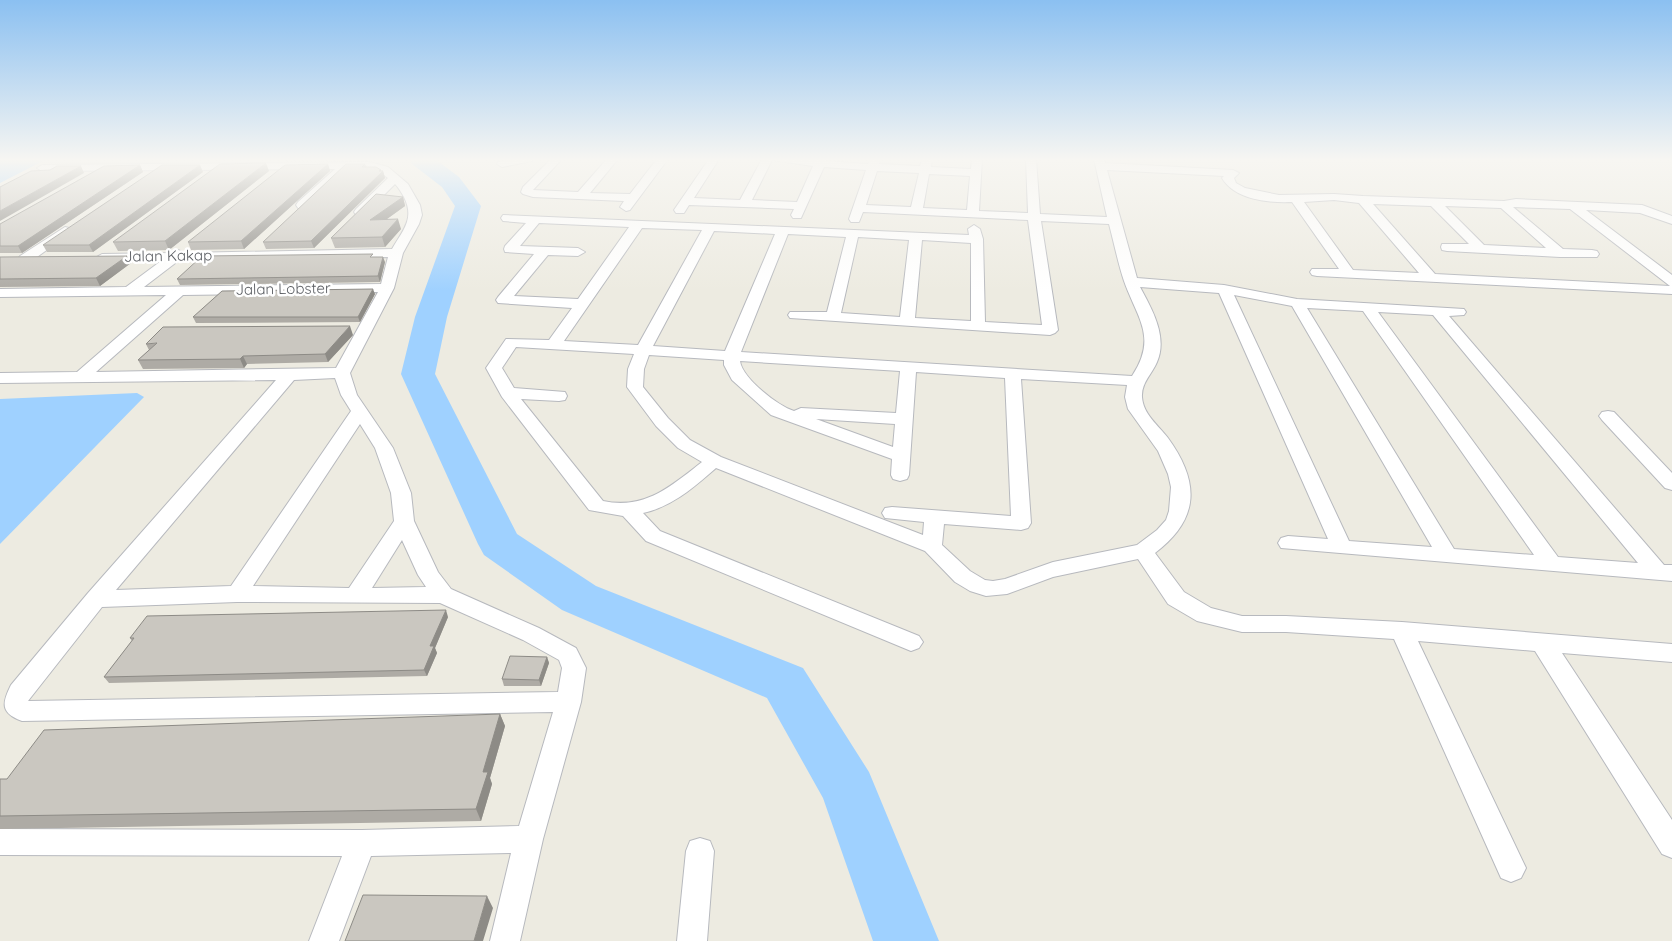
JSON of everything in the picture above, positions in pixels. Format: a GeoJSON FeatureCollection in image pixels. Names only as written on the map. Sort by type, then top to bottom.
{"type":"FeatureCollection","features":[{"type":"Feature","properties":{"kind":"street"},"geometry":{"type":"LineString","coordinates":[[296,210],[304,203]]}},
{"type":"Feature","properties":{"kind":"street"},"geometry":{"type":"LineString","coordinates":[[353,219],[369,203]]}},
{"type":"Feature","properties":{"kind":"street"},"geometry":{"type":"LineString","coordinates":[[412,203],[416,215],[413,224],[396,253],[387,288],[342,373],[349,395],[387,456],[401,493],[404,521],[425,568],[443,595]]}},
{"type":"Feature","properties":{"kind":"street"},"geometry":{"type":"LineString","coordinates":[[624,209],[629,203]]}},
{"type":"Feature","properties":{"kind":"street"},"geometry":{"type":"LineString","coordinates":[[685,203],[683,206],[744,204],[799,211],[803,203]]}},
{"type":"Feature","properties":{"kind":"street"},"geometry":{"type":"LineString","coordinates":[[833,317],[861,203]]}},
{"type":"Feature","properties":{"kind":"street"},"geometry":{"type":"LineString","coordinates":[[916,211],[918,203]]}},
{"type":"Feature","properties":{"kind":"street"},"geometry":{"type":"LineString","coordinates":[[973,214],[974,203]]}},
{"type":"Feature","properties":{"kind":"street"},"geometry":{"type":"LineString","coordinates":[[795,315],[1050,330],[1034,203]]}},
{"type":"Feature","properties":{"kind":"street"},"geometry":{"type":"LineString","coordinates":[[710,227],[643,350],[636,370],[635,387],[662,422],[684,444],[714,461],[932,546],[948,565],[968,580],[987,588],[1008,586],[1041,573],[1143,551],[1168,531],[1181,510],[1181,487],[1172,459],[1140,416],[1134,402],[1136,381],[1150,361],[1153,340],[1147,318],[1131,282],[1109,203]]}},
{"type":"Feature","properties":{"kind":"street"},"geometry":{"type":"LineString","coordinates":[[1298,203],[1349,274]]}},
{"type":"Feature","properties":{"kind":"street"},"geometry":{"type":"LineString","coordinates":[[1367,203],[1431,278]]}},
{"type":"Feature","properties":{"kind":"street"},"geometry":{"type":"LineString","coordinates":[[1435,203],[1481,249]]}},
{"type":"Feature","properties":{"kind":"street"},"geometry":{"type":"LineString","coordinates":[[1455,203],[1504,205],[1516,203],[1642,209],[1672,222]]}},
{"type":"Feature","properties":{"kind":"street"},"geometry":{"type":"LineString","coordinates":[[1504,205],[1560,253]]}},
{"type":"Feature","properties":{"kind":"street"},"geometry":{"type":"LineString","coordinates":[[1572,205],[1672,282]]}},
{"type":"Feature","properties":{"kind":"street"},"geometry":{"type":"LineString","coordinates":[[507,218],[783,230],[916,211],[1114,221]]}},
{"type":"Feature","properties":{"kind":"street"},"geometry":{"type":"LineString","coordinates":[[536,219],[510,249],[578,252]]}},
{"type":"Feature","properties":{"kind":"street"},"geometry":{"type":"LineString","coordinates":[[855,221],[916,236],[976,234],[978,326]]}},
{"type":"Feature","properties":{"kind":"street"},"geometry":{"type":"LineString","coordinates":[[553,345],[638,224]]}},
{"type":"Feature","properties":{"kind":"street"},"geometry":{"type":"LineString","coordinates":[[24,259],[73,226]]}},
{"type":"Feature","properties":{"kind":"street"},"geometry":{"type":"LineString","coordinates":[[783,230],[731,356],[732,365],[738,377],[777,411],[902,456]]}},
{"type":"Feature","properties":{"kind":"street"},"geometry":{"type":"LineString","coordinates":[[908,322],[916,236]]}},
{"type":"Feature","properties":{"kind":"street"},"geometry":{"type":"LineString","coordinates":[[319,254],[332,240]]}},
{"type":"Feature","properties":{"kind":"street"},"geometry":{"type":"LineString","coordinates":[[249,255],[262,242]]}},
{"type":"Feature","properties":{"kind":"street"},"geometry":{"type":"LineString","coordinates":[[130,291],[190,244]]}},
{"type":"Feature","properties":{"kind":"street","name":"Jalan Kakap"},"geometry":{"type":"LineString","coordinates":[[113,246],[93,258],[396,253]]}},
{"type":"Feature","properties":{"kind":"street"},"geometry":{"type":"LineString","coordinates":[[1447,247],[1592,254]]}},
{"type":"Feature","properties":{"kind":"street"},"geometry":{"type":"LineString","coordinates":[[544,251],[503,300],[582,304]]}},
{"type":"Feature","properties":{"kind":"street"},"geometry":{"type":"LineString","coordinates":[[8,259],[52,258]]}},
{"type":"Feature","properties":{"kind":"street"},"geometry":{"type":"LineString","coordinates":[[1317,272],[1672,290]]}},
{"type":"Feature","properties":{"kind":"street"},"geometry":{"type":"LineString","coordinates":[[1131,282],[1224,289],[1297,303],[1459,312]]}},
{"type":"Feature","properties":{"kind":"street","name":"Jalan Lobster"},"geometry":{"type":"LineString","coordinates":[[0,293],[387,288]]}},
{"type":"Feature","properties":{"kind":"street"},"geometry":{"type":"LineString","coordinates":[[1224,289],[1341,546]]}},
{"type":"Feature","properties":{"kind":"street"},"geometry":{"type":"LineString","coordinates":[[81,378],[179,291]]}},
{"type":"Feature","properties":{"kind":"street"},"geometry":{"type":"LineString","coordinates":[[1297,303],[1447,554]]}},
{"type":"Feature","properties":{"kind":"street"},"geometry":{"type":"LineString","coordinates":[[1367,307],[1551,563]]}},
{"type":"Feature","properties":{"kind":"street"},"geometry":{"type":"LineString","coordinates":[[1437,311],[1665,572]]}},
{"type":"Feature","properties":{"kind":"street"},"geometry":{"type":"LineString","coordinates":[[346,328],[365,328]]}},
{"type":"Feature","properties":{"kind":"street"},"geometry":{"type":"LineString","coordinates":[[135,330],[154,330]]}},
{"type":"Feature","properties":{"kind":"street"},"geometry":{"type":"LineString","coordinates":[[714,461],[670,495],[650,505],[629,511],[610,511],[596,506],[508,393],[494,368],[511,342],[1136,381]]}},
{"type":"Feature","properties":{"kind":"street"},"geometry":{"type":"LineString","coordinates":[[900,475],[908,366]]}},
{"type":"Feature","properties":{"kind":"street"},"geometry":{"type":"LineString","coordinates":[[0,378],[342,373]]}},
{"type":"Feature","properties":{"kind":"street"},"geometry":{"type":"LineString","coordinates":[[892,513],[1021,523],[1013,373]]}},
{"type":"Feature","properties":{"kind":"street"},"geometry":{"type":"LineString","coordinates":[[289,375],[96,599],[20,692],[16,700],[16,706],[22,711],[569,702]]}},
{"type":"Feature","properties":{"kind":"street"},"geometry":{"type":"LineString","coordinates":[[508,393],[559,396]]}},
{"type":"Feature","properties":{"kind":"street"},"geometry":{"type":"LineString","coordinates":[[777,411],[904,419]]}},
{"type":"Feature","properties":{"kind":"street"},"geometry":{"type":"LineString","coordinates":[[237,594],[359,412]]}},
{"type":"Feature","properties":{"kind":"street"},"geometry":{"type":"LineString","coordinates":[[1608,416],[1672,484]]}},
{"type":"Feature","properties":{"kind":"street"},"geometry":{"type":"LineString","coordinates":[[629,511],[653,536],[912,642]]}},
{"type":"Feature","properties":{"kind":"street"},"geometry":{"type":"LineString","coordinates":[[932,546],[934,516]]}},
{"type":"Feature","properties":{"kind":"street"},"geometry":{"type":"LineString","coordinates":[[355,596],[404,521]]}},
{"type":"Feature","properties":{"kind":"street"},"geometry":{"type":"LineString","coordinates":[[1288,543],[1665,572]]}},
{"type":"Feature","properties":{"kind":"street"},"geometry":{"type":"LineString","coordinates":[[1143,551],[1176,598],[1205,615],[1242,624],[1286,624],[1402,631],[1672,653]]}},
{"type":"Feature","properties":{"kind":"street"},"geometry":{"type":"LineString","coordinates":[[96,599],[237,594],[443,595],[531,634],[568,654],[574,668],[569,702],[529,839],[505,941]]}},
{"type":"Feature","properties":{"kind":"street"},"geometry":{"type":"LineString","coordinates":[[1402,631],[1510,868]]}},
{"type":"Feature","properties":{"kind":"street"},"geometry":{"type":"LineString","coordinates":[[1542,642],[1672,845]]}},
{"type":"Feature","properties":{"kind":"street"},"geometry":{"type":"LineString","coordinates":[[0,842],[362,843],[529,839]]}},
{"type":"Feature","properties":{"kind":"street"},"geometry":{"type":"LineString","coordinates":[[324,941],[362,843]]}},
{"type":"Feature","properties":{"kind":"street"},"geometry":{"type":"LineString","coordinates":[[692,941],[700,851]]}},
{"type":"Feature","properties":{"kind":"water"},"geometry":{"type":"Polygon","coordinates":[[[137,393],[144,397],[0,544],[0,399],[137,393]]]}},
{"type":"Feature","properties":{"kind":"building"},"geometry":{"type":"Polygon","coordinates":[[[0,203],[15,203],[0,211],[0,203]]]}},
{"type":"Feature","properties":{"kind":"building"},"geometry":{"type":"Polygon","coordinates":[[[38,203],[83,203],[18,246],[0,246],[0,224],[38,203]]]}},
{"type":"Feature","properties":{"kind":"building"},"geometry":{"type":"Polygon","coordinates":[[[106,203],[147,203],[89,245],[43,245],[106,203]]]}},
{"type":"Feature","properties":{"kind":"building"},"geometry":{"type":"Polygon","coordinates":[[[167,203],[214,203],[165,241],[113,242],[167,203]]]}},
{"type":"Feature","properties":{"kind":"building"},"geometry":{"type":"Polygon","coordinates":[[[237,203],[284,203],[241,241],[188,242],[237,203]]]}},
{"type":"Feature","properties":{"kind":"building"},"geometry":{"type":"Polygon","coordinates":[[[305,203],[350,203],[311,241],[263,242],[305,203]]]}},
{"type":"Feature","properties":{"kind":"building"},"geometry":{"type":"Polygon","coordinates":[[[367,203],[395,203],[370,220],[398,219],[382,237],[331,238],[367,203]]]}},
{"type":"Feature","properties":{"kind":"building"},"geometry":{"type":"Polygon","coordinates":[[[373,254],[370,257],[383,257],[378,276],[177,279],[202,256],[373,254]]]}},
{"type":"Feature","properties":{"kind":"building"},"geometry":{"type":"Polygon","coordinates":[[[127,256],[96,278],[0,279],[0,257],[127,256]]]}},
{"type":"Feature","properties":{"kind":"building"},"geometry":{"type":"Polygon","coordinates":[[[373,289],[358,317],[193,317],[222,291],[373,289]]]}},
{"type":"Feature","properties":{"kind":"building"},"geometry":{"type":"Polygon","coordinates":[[[350,326],[325,354],[243,356],[240,359],[138,360],[157,343],[146,344],[163,327],[350,326]]]}},
{"type":"Feature","properties":{"kind":"building"},"geometry":{"type":"Polygon","coordinates":[[[446,610],[430,646],[434,646],[424,670],[104,677],[134,638],[130,638],[147,616],[446,610]]]}},
{"type":"Feature","properties":{"kind":"building"},"geometry":{"type":"Polygon","coordinates":[[[510,656],[547,657],[539,680],[502,679],[510,656]]]}},
{"type":"Feature","properties":{"kind":"building"},"geometry":{"type":"Polygon","coordinates":[[[500,714],[483,772],[488,772],[476,809],[0,816],[0,779],[7,779],[44,730],[500,714]]]}},
{"type":"Feature","properties":{"kind":"building"},"geometry":{"type":"Polygon","coordinates":[[[363,895],[487,896],[474,941],[345,941],[363,895]]]}},
{"type":"Feature","properties":{"kind":"waterway"},"geometry":{"type":"LineString","coordinates":[[466,203],[468,206],[431,317],[418,374],[500,544],[579,598],[785,683],[849,790],[906,941]]}}]}
